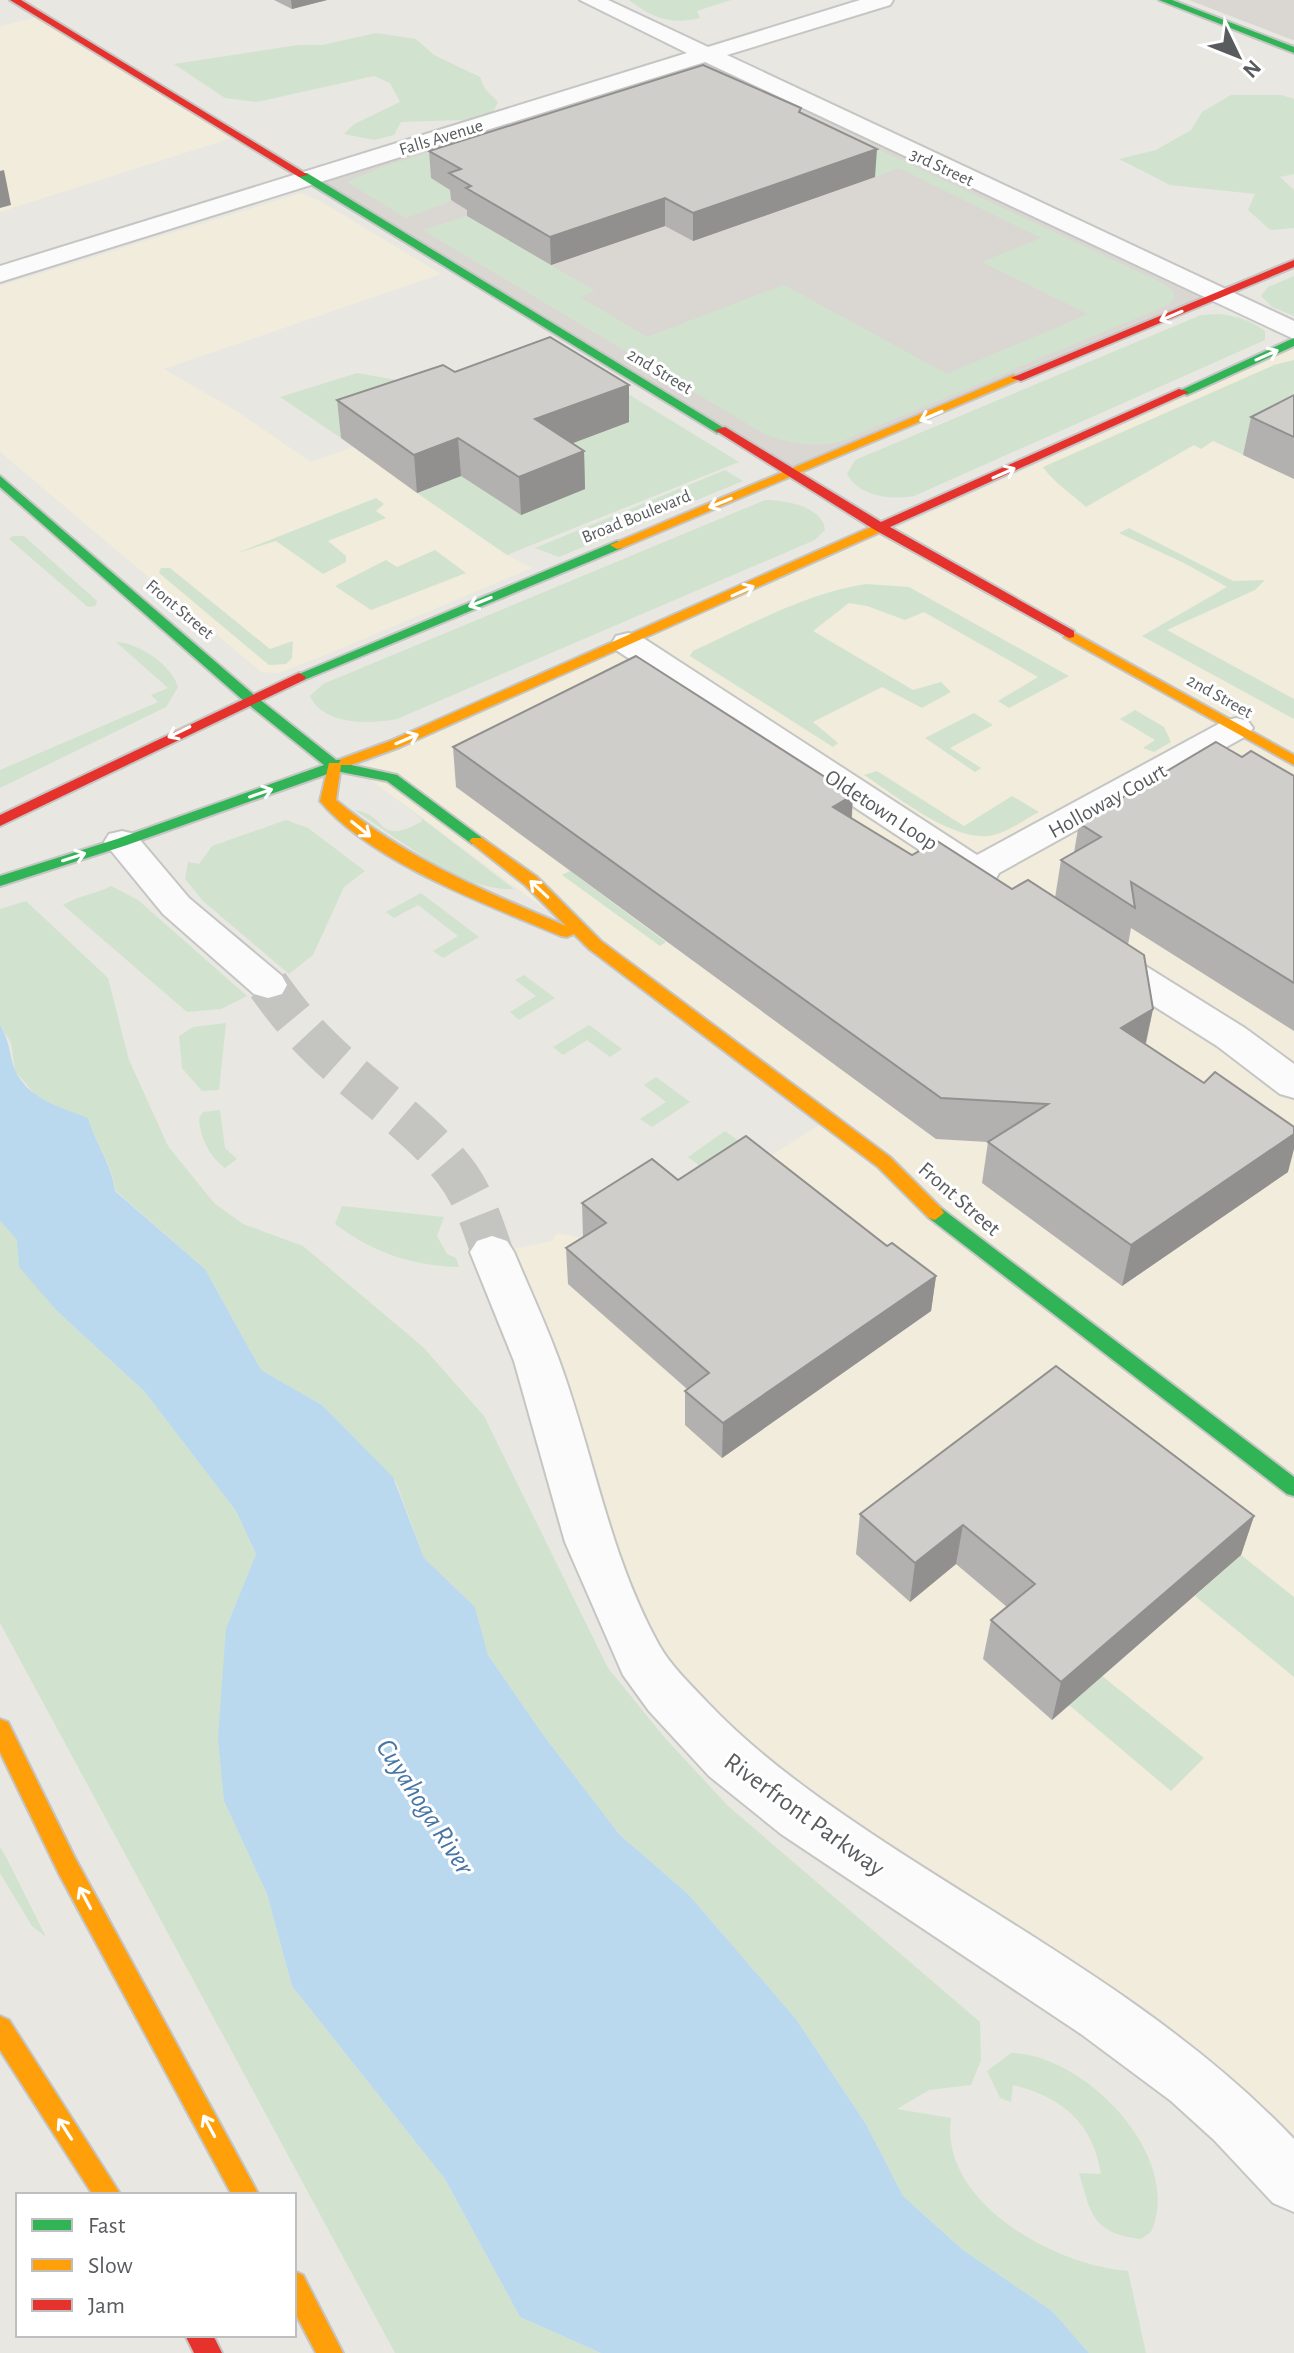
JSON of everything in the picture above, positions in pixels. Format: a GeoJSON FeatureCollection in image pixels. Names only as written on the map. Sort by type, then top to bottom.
{"type":"FeatureCollection","features":[{"type":"Feature","properties":{"kind":"main road","name":"2nd Street"},"geometry":{"type":"LineString","coordinates":[[15,0],[882,528],[1294,761]]}},
{"type":"Feature","properties":{"kind":"main road"},"geometry":{"type":"LineString","coordinates":[[1164,0],[1294,50]]}},
{"type":"Feature","properties":{"kind":"main road","name":"Broad Boulevard"},"geometry":{"type":"LineString","coordinates":[[0,821],[249,698],[1294,263]]}},
{"type":"Feature","properties":{"kind":"main road"},"geometry":{"type":"LineString","coordinates":[[0,881],[122,842],[410,738],[628,643],[1294,342]]}},
{"type":"Feature","properties":{"kind":"main road","name":"Front Street"},"geometry":{"type":"LineString","coordinates":[[0,480],[249,698],[334,766],[392,778],[531,881],[595,945],[838,1125],[884,1162],[924,1205],[1294,1488]]}},
{"type":"Feature","properties":{"kind":"main road"},"geometry":{"type":"LineString","coordinates":[[243,726],[253,710],[249,698]]}},
{"type":"Feature","properties":{"kind":"main road","name":"Front Street"},"geometry":{"type":"LineString","coordinates":[[334,766],[328,801],[363,833],[421,870],[523,911],[595,945]]}},
{"type":"Feature","properties":{"kind":"main road"},"geometry":{"type":"LineString","coordinates":[[0,1729],[67,1866],[245,2193]]}},
{"type":"Feature","properties":{"kind":"main road"},"geometry":{"type":"LineString","coordinates":[[0,2028],[107,2193]]}},
{"type":"Feature","properties":{"kind":"main road"},"geometry":{"type":"LineString","coordinates":[[296,2288],[330,2353]]}},
{"type":"Feature","properties":{"kind":"street","name":"3rd Street"},"geometry":{"type":"LineString","coordinates":[[591,0],[1294,331]]}},
{"type":"Feature","properties":{"kind":"street","name":"Falls Avenue"},"geometry":{"type":"LineString","coordinates":[[0,274],[882,0]]}},
{"type":"Feature","properties":{"kind":"street","name":"Oldetown Loop"},"geometry":{"type":"LineString","coordinates":[[628,643],[1015,897]]}},
{"type":"Feature","properties":{"kind":"street","name":"Holloway Court"},"geometry":{"type":"LineString","coordinates":[[976,870],[1236,728]]}},
{"type":"Feature","properties":{"kind":"street"},"geometry":{"type":"LineString","coordinates":[[122,842],[176,906],[268,985]]}},
{"type":"Feature","properties":{"kind":"street"},"geometry":{"type":"LineString","coordinates":[[1079,941],[1231,1037],[1294,1084]]}},
{"type":"Feature","properties":{"kind":"street","name":"Riverfront Parkway"},"geometry":{"type":"LineString","coordinates":[[492,1252],[537,1361],[589,1542],[641,1660],[667,1695],[727,1759],[800,1817],[1101,2015],[1191,2081],[1235,2119],[1294,2182]]}},
{"type":"Feature","properties":{"kind":"shaded area"},"geometry":{"type":"Polygon","coordinates":[[[1189,0],[1294,0],[1294,40],[1290,39],[1189,0]]]}},
{"type":"Feature","properties":{"kind":"shaded area"},"geometry":{"type":"Polygon","coordinates":[[[41,16],[238,136],[0,212],[0,26],[41,16]]]}},
{"type":"Feature","properties":{"kind":"shaded area"},"geometry":{"type":"Polygon","coordinates":[[[706,55],[1218,296],[792,473],[306,179],[706,55]]]}},
{"type":"Feature","properties":{"kind":"shaded area"},"geometry":{"type":"Polygon","coordinates":[[[301,193],[322,202],[441,274],[164,369],[238,412],[311,462],[353,447],[507,555],[532,568],[328,654],[278,673],[261,672],[0,452],[0,286],[301,193]]]}},
{"type":"Feature","properties":{"kind":"shaded area"},"geometry":{"type":"Polygon","coordinates":[[[1294,347],[1294,754],[896,528],[1294,347]]]}},
{"type":"Feature","properties":{"kind":"shaded area"},"geometry":{"type":"Polygon","coordinates":[[[882,528],[1294,761],[1294,2182],[667,1695],[508,1250],[551,1241],[557,1233],[583,1238],[745,1172],[828,1119],[356,769],[882,528]]]}},
{"type":"Feature","properties":{"kind":"green space"},"geometry":{"type":"Polygon","coordinates":[[[629,0],[731,0],[697,11],[700,18],[679,21],[654,15],[629,0]]]}},
{"type":"Feature","properties":{"kind":"green space"},"geometry":{"type":"Polygon","coordinates":[[[376,33],[416,39],[434,55],[480,77],[485,89],[498,102],[492,114],[465,120],[401,122],[394,135],[374,140],[344,134],[354,124],[400,102],[390,83],[374,76],[257,102],[225,98],[174,64],[298,45],[322,45],[376,33]]]}},
{"type":"Feature","properties":{"kind":"green space"},"geometry":{"type":"Polygon","coordinates":[[[707,69],[1160,282],[1173,291],[1174,298],[1168,305],[844,440],[815,445],[795,443],[766,435],[423,230],[467,216],[595,291],[580,297],[647,337],[784,285],[947,374],[1088,314],[982,262],[1041,238],[899,168],[875,177],[798,139],[432,178],[462,197],[406,218],[347,182],[382,167],[707,69]]]}},
{"type":"Feature","properties":{"kind":"green space"},"geometry":{"type":"Polygon","coordinates":[[[1231,95],[1282,95],[1294,99],[1294,174],[1280,177],[1294,190],[1294,228],[1270,230],[1248,210],[1255,194],[1170,185],[1119,159],[1156,150],[1191,130],[1202,112],[1231,95]]]}},
{"type":"Feature","properties":{"kind":"green space"},"geometry":{"type":"Polygon","coordinates":[[[1294,276],[1294,316],[1272,307],[1261,296],[1268,287],[1294,276]]]}},
{"type":"Feature","properties":{"kind":"green space"},"geometry":{"type":"Polygon","coordinates":[[[1219,314],[1254,324],[1265,331],[1265,340],[914,496],[876,495],[860,488],[847,474],[855,460],[1201,315],[1219,314]]]}},
{"type":"Feature","properties":{"kind":"green space"},"geometry":{"type":"Polygon","coordinates":[[[1294,360],[1294,428],[1244,455],[1213,441],[1201,449],[1194,445],[1086,507],[1043,467],[1274,365],[1294,360]]]}},
{"type":"Feature","properties":{"kind":"green space"},"geometry":{"type":"Polygon","coordinates":[[[584,367],[739,462],[507,555],[417,493],[461,476],[493,428],[584,367]]]}},
{"type":"Feature","properties":{"kind":"green space"},"geometry":{"type":"Polygon","coordinates":[[[357,373],[397,380],[357,433],[341,438],[280,397],[357,373]]]}},
{"type":"Feature","properties":{"kind":"green space"},"geometry":{"type":"Polygon","coordinates":[[[725,470],[743,481],[559,557],[535,548],[725,470]]]}},
{"type":"Feature","properties":{"kind":"green space"},"geometry":{"type":"Polygon","coordinates":[[[376,498],[384,504],[376,511],[386,518],[328,541],[346,556],[346,562],[323,574],[276,541],[237,553],[376,498]]]}},
{"type":"Feature","properties":{"kind":"green space"},"geometry":{"type":"Polygon","coordinates":[[[765,500],[792,503],[810,510],[817,515],[825,530],[815,540],[397,719],[361,722],[336,718],[316,706],[310,696],[323,684],[765,500]]]}},
{"type":"Feature","properties":{"kind":"green space"},"geometry":{"type":"Polygon","coordinates":[[[1129,528],[1233,581],[1265,580],[1255,590],[1167,630],[1294,699],[1294,719],[1142,636],[1227,587],[1119,533],[1129,528]]]}},
{"type":"Feature","properties":{"kind":"green space"},"geometry":{"type":"Polygon","coordinates":[[[24,536],[97,601],[95,606],[88,607],[9,539],[24,536]]]}},
{"type":"Feature","properties":{"kind":"green space"},"geometry":{"type":"Polygon","coordinates":[[[435,550],[466,573],[371,610],[335,586],[386,560],[397,567],[435,550]]]}},
{"type":"Feature","properties":{"kind":"green space"},"geometry":{"type":"Polygon","coordinates":[[[161,568],[170,568],[270,649],[293,641],[292,658],[286,664],[269,665],[159,573],[161,568]]]}},
{"type":"Feature","properties":{"kind":"green space"},"geometry":{"type":"Polygon","coordinates":[[[866,584],[909,587],[1069,676],[1009,708],[998,701],[1038,677],[924,612],[905,620],[849,603],[813,631],[913,690],[941,682],[951,692],[922,708],[882,687],[813,722],[838,743],[833,747],[690,656],[693,651],[799,603],[843,588],[866,584]]]}},
{"type":"Feature","properties":{"kind":"green space"},"geometry":{"type":"Polygon","coordinates":[[[116,642],[143,650],[169,671],[178,687],[166,707],[0,788],[0,770],[158,702],[151,695],[168,688],[116,642]]]}},
{"type":"Feature","properties":{"kind":"green space"},"geometry":{"type":"Polygon","coordinates":[[[1135,710],[1164,727],[1171,742],[1154,752],[1143,748],[1155,740],[1120,719],[1135,710]]]}},
{"type":"Feature","properties":{"kind":"green space"},"geometry":{"type":"Polygon","coordinates":[[[974,713],[993,725],[950,748],[981,768],[975,772],[925,738],[974,713]]]}},
{"type":"Feature","properties":{"kind":"green space"},"geometry":{"type":"Polygon","coordinates":[[[877,771],[964,826],[1012,796],[1039,812],[1001,833],[988,836],[957,831],[923,814],[864,775],[877,771]]]}},
{"type":"Feature","properties":{"kind":"green space"},"geometry":{"type":"Polygon","coordinates":[[[394,797],[514,889],[494,888],[452,873],[354,810],[373,817],[389,830],[406,829],[421,822],[422,819],[394,797]]]}},
{"type":"Feature","properties":{"kind":"green space"},"geometry":{"type":"Polygon","coordinates":[[[286,820],[308,828],[365,871],[344,887],[313,955],[289,974],[203,901],[185,879],[188,862],[199,864],[212,846],[286,820]]]}},
{"type":"Feature","properties":{"kind":"green space"},"geometry":{"type":"Polygon","coordinates":[[[570,871],[666,942],[660,946],[562,875],[570,871]]]}},
{"type":"Feature","properties":{"kind":"green space"},"geometry":{"type":"Polygon","coordinates":[[[111,886],[138,900],[247,996],[221,1009],[187,1012],[63,905],[111,886]]]}},
{"type":"Feature","properties":{"kind":"green space"},"geometry":{"type":"Polygon","coordinates":[[[421,893],[479,937],[443,958],[433,951],[458,936],[418,905],[394,918],[386,912],[421,893]]]}},
{"type":"Feature","properties":{"kind":"green space"},"geometry":{"type":"Polygon","coordinates":[[[26,901],[108,978],[129,1060],[168,1146],[214,1203],[243,1224],[303,1246],[423,1347],[484,1416],[608,1668],[665,1738],[728,1806],[980,2022],[981,2060],[971,2085],[929,2090],[897,2109],[951,2118],[952,2149],[963,2177],[983,2202],[1008,2224],[1037,2243],[1068,2257],[1128,2271],[1146,2353],[1089,2353],[1052,2311],[963,2250],[903,2196],[866,2124],[796,2019],[689,1895],[619,1834],[544,1736],[488,1655],[475,1607],[424,1558],[396,1482],[322,1405],[261,1370],[205,1269],[115,1190],[111,1172],[88,1119],[38,1098],[15,1071],[11,1043],[0,1025],[0,909],[26,901]]]}},
{"type":"Feature","properties":{"kind":"green space"},"geometry":{"type":"Polygon","coordinates":[[[524,975],[555,998],[519,1020],[510,1012],[536,996],[515,980],[524,975]]]}},
{"type":"Feature","properties":{"kind":"green space"},"geometry":{"type":"Polygon","coordinates":[[[226,1023],[219,1090],[202,1091],[182,1068],[179,1036],[193,1027],[226,1023]]]}},
{"type":"Feature","properties":{"kind":"green space"},"geometry":{"type":"Polygon","coordinates":[[[589,1025],[622,1049],[610,1057],[587,1040],[563,1055],[553,1047],[589,1025]]]}},
{"type":"Feature","properties":{"kind":"green space"},"geometry":{"type":"Polygon","coordinates":[[[656,1077],[690,1102],[652,1127],[640,1119],[666,1102],[644,1085],[656,1077]]]}},
{"type":"Feature","properties":{"kind":"green space"},"geometry":{"type":"Polygon","coordinates":[[[220,1110],[225,1148],[237,1159],[225,1168],[206,1146],[199,1118],[203,1112],[220,1110]]]}},
{"type":"Feature","properties":{"kind":"green space"},"geometry":{"type":"Polygon","coordinates":[[[725,1131],[763,1158],[750,1167],[726,1149],[700,1166],[688,1157],[725,1131]]]}},
{"type":"Feature","properties":{"kind":"green space"},"geometry":{"type":"Polygon","coordinates":[[[342,1206],[444,1217],[437,1236],[447,1254],[456,1258],[459,1267],[425,1264],[378,1250],[335,1224],[342,1206]]]}},
{"type":"Feature","properties":{"kind":"green space"},"geometry":{"type":"Polygon","coordinates":[[[0,1221],[17,1240],[57,1311],[144,1391],[236,1511],[256,1554],[226,1628],[224,1801],[267,1894],[292,1986],[445,2179],[520,2317],[601,2353],[395,2353],[0,1623],[0,1221]]]}},
{"type":"Feature","properties":{"kind":"green space"},"geometry":{"type":"Polygon","coordinates":[[[1241,1555],[1294,1597],[1294,1677],[1195,1596],[1241,1555]]]}},
{"type":"Feature","properties":{"kind":"green space"},"geometry":{"type":"Polygon","coordinates":[[[1102,1676],[1204,1758],[1171,1791],[1069,1705],[1102,1676]]]}},
{"type":"Feature","properties":{"kind":"green space"},"geometry":{"type":"Polygon","coordinates":[[[0,1847],[46,1937],[32,1926],[0,1873],[0,1847]]]}},
{"type":"Feature","properties":{"kind":"green space"},"geometry":{"type":"Polygon","coordinates":[[[1011,2053],[1040,2058],[1069,2071],[1097,2090],[1122,2115],[1141,2143],[1154,2173],[1158,2203],[1151,2232],[1141,2239],[1124,2236],[1112,2232],[1096,2219],[1079,2173],[1101,2174],[1097,2156],[1091,2140],[1072,2115],[1046,2097],[1013,2085],[1011,2102],[1000,2098],[987,2071],[1011,2053]]]}},
{"type":"Feature","properties":{"kind":"water","name":"Cuyahoga River"},"geometry":{"type":"Polygon","coordinates":[[[0,1025],[22,1082],[47,1101],[88,1118],[111,1172],[115,1191],[205,1269],[261,1370],[322,1405],[393,1477],[424,1558],[475,1607],[488,1655],[544,1736],[619,1834],[689,1895],[796,2019],[866,2124],[903,2196],[963,2250],[1052,2311],[1089,2353],[601,2353],[520,2317],[445,2179],[292,1986],[267,1894],[224,1801],[218,1738],[226,1628],[256,1554],[236,1511],[144,1391],[57,1311],[19,1267],[17,1240],[0,1221],[0,1025]]]}},
{"type":"Feature","properties":{"kind":"building"},"geometry":{"type":"Polygon","coordinates":[[[703,65],[801,108],[799,112],[877,149],[693,213],[665,198],[550,237],[466,188],[471,186],[449,173],[461,169],[429,151],[703,65]]]}},
{"type":"Feature","properties":{"kind":"building"},"geometry":{"type":"Polygon","coordinates":[[[550,337],[629,385],[535,419],[584,451],[519,477],[458,438],[414,455],[337,400],[443,365],[455,372],[550,337]]]}},
{"type":"Feature","properties":{"kind":"building"},"geometry":{"type":"Polygon","coordinates":[[[1294,395],[1294,437],[1251,417],[1294,395]]]}},
{"type":"Feature","properties":{"kind":"building"},"geometry":{"type":"Polygon","coordinates":[[[636,656],[853,795],[833,807],[912,855],[937,841],[1012,889],[1028,880],[1144,955],[1153,1009],[1121,1028],[1204,1083],[1215,1072],[1294,1127],[1294,1134],[1131,1245],[988,1142],[1048,1104],[941,1098],[453,747],[636,656]]]}},
{"type":"Feature","properties":{"kind":"building"},"geometry":{"type":"Polygon","coordinates":[[[1216,742],[1242,757],[1251,751],[1294,776],[1294,983],[1131,882],[1135,908],[1061,860],[1101,837],[1079,823],[1216,742]]]}},
{"type":"Feature","properties":{"kind":"building"},"geometry":{"type":"Polygon","coordinates":[[[746,1136],[887,1246],[892,1243],[936,1276],[723,1423],[685,1391],[709,1373],[566,1248],[606,1223],[582,1203],[652,1159],[678,1180],[746,1136]]]}},
{"type":"Feature","properties":{"kind":"building"},"geometry":{"type":"Polygon","coordinates":[[[1056,1366],[1254,1516],[1061,1682],[991,1620],[1035,1584],[963,1525],[915,1563],[860,1514],[1056,1366]]]}},
{"type":"Feature","properties":{"kind":"tunnel"},"geometry":{"type":"LineString","coordinates":[[268,985],[315,1042],[424,1137],[454,1170],[472,1199],[492,1252]]}},
{"type":"Feature","properties":{"kind":"traffic: fast"},"geometry":{"type":"LineString","coordinates":[[1164,0],[1294,50]]}},
{"type":"Feature","properties":{"kind":"traffic: fast"},"geometry":{"type":"LineString","coordinates":[[303,175],[721,430]]}},
{"type":"Feature","properties":{"kind":"traffic: fast"},"geometry":{"type":"LineString","coordinates":[[1183,392],[1294,342]]}},
{"type":"Feature","properties":{"kind":"traffic: fast"},"geometry":{"type":"LineString","coordinates":[[0,480],[249,698],[334,766],[392,778],[477,841]]}},
{"type":"Feature","properties":{"kind":"traffic: fast"},"geometry":{"type":"LineString","coordinates":[[299,677],[617,545]]}},
{"type":"Feature","properties":{"kind":"traffic: fast"},"geometry":{"type":"LineString","coordinates":[[0,881],[122,842],[346,762]]}},
{"type":"Feature","properties":{"kind":"traffic: fast"},"geometry":{"type":"LineString","coordinates":[[935,1213],[1294,1488]]}},
{"type":"Feature","properties":{"kind":"traffic: slow"},"geometry":{"type":"LineString","coordinates":[[617,545],[1017,378]]}},
{"type":"Feature","properties":{"kind":"traffic: slow"},"geometry":{"type":"LineString","coordinates":[[346,762],[395,744],[880,527]]}},
{"type":"Feature","properties":{"kind":"traffic: slow"},"geometry":{"type":"LineString","coordinates":[[1069,634],[1294,761]]}},
{"type":"Feature","properties":{"kind":"traffic: slow"},"geometry":{"type":"LineString","coordinates":[[334,766],[328,801],[384,844],[472,892],[567,932]]}},
{"type":"Feature","properties":{"kind":"traffic: slow"},"geometry":{"type":"LineString","coordinates":[[477,841],[531,881],[595,945],[884,1162],[935,1213]]}},
{"type":"Feature","properties":{"kind":"traffic: slow"},"geometry":{"type":"LineString","coordinates":[[0,1729],[67,1866],[245,2193]]}},
{"type":"Feature","properties":{"kind":"traffic: slow"},"geometry":{"type":"LineString","coordinates":[[0,2028],[107,2193]]}},
{"type":"Feature","properties":{"kind":"traffic: slow"},"geometry":{"type":"LineString","coordinates":[[296,2288],[330,2353]]}},
{"type":"Feature","properties":{"kind":"traffic: jam"},"geometry":{"type":"LineString","coordinates":[[15,0],[303,175]]}},
{"type":"Feature","properties":{"kind":"traffic: jam"},"geometry":{"type":"LineString","coordinates":[[1017,378],[1294,263]]}},
{"type":"Feature","properties":{"kind":"traffic: jam"},"geometry":{"type":"LineString","coordinates":[[880,527],[1183,392]]}},
{"type":"Feature","properties":{"kind":"traffic: jam"},"geometry":{"type":"LineString","coordinates":[[721,430],[882,528],[1069,634]]}},
{"type":"Feature","properties":{"kind":"traffic: jam"},"geometry":{"type":"LineString","coordinates":[[0,821],[299,677]]}},
{"type":"Feature","properties":{"kind":"traffic: jam"},"geometry":{"type":"LineString","coordinates":[[199,2337],[209,2353]]}}]}
